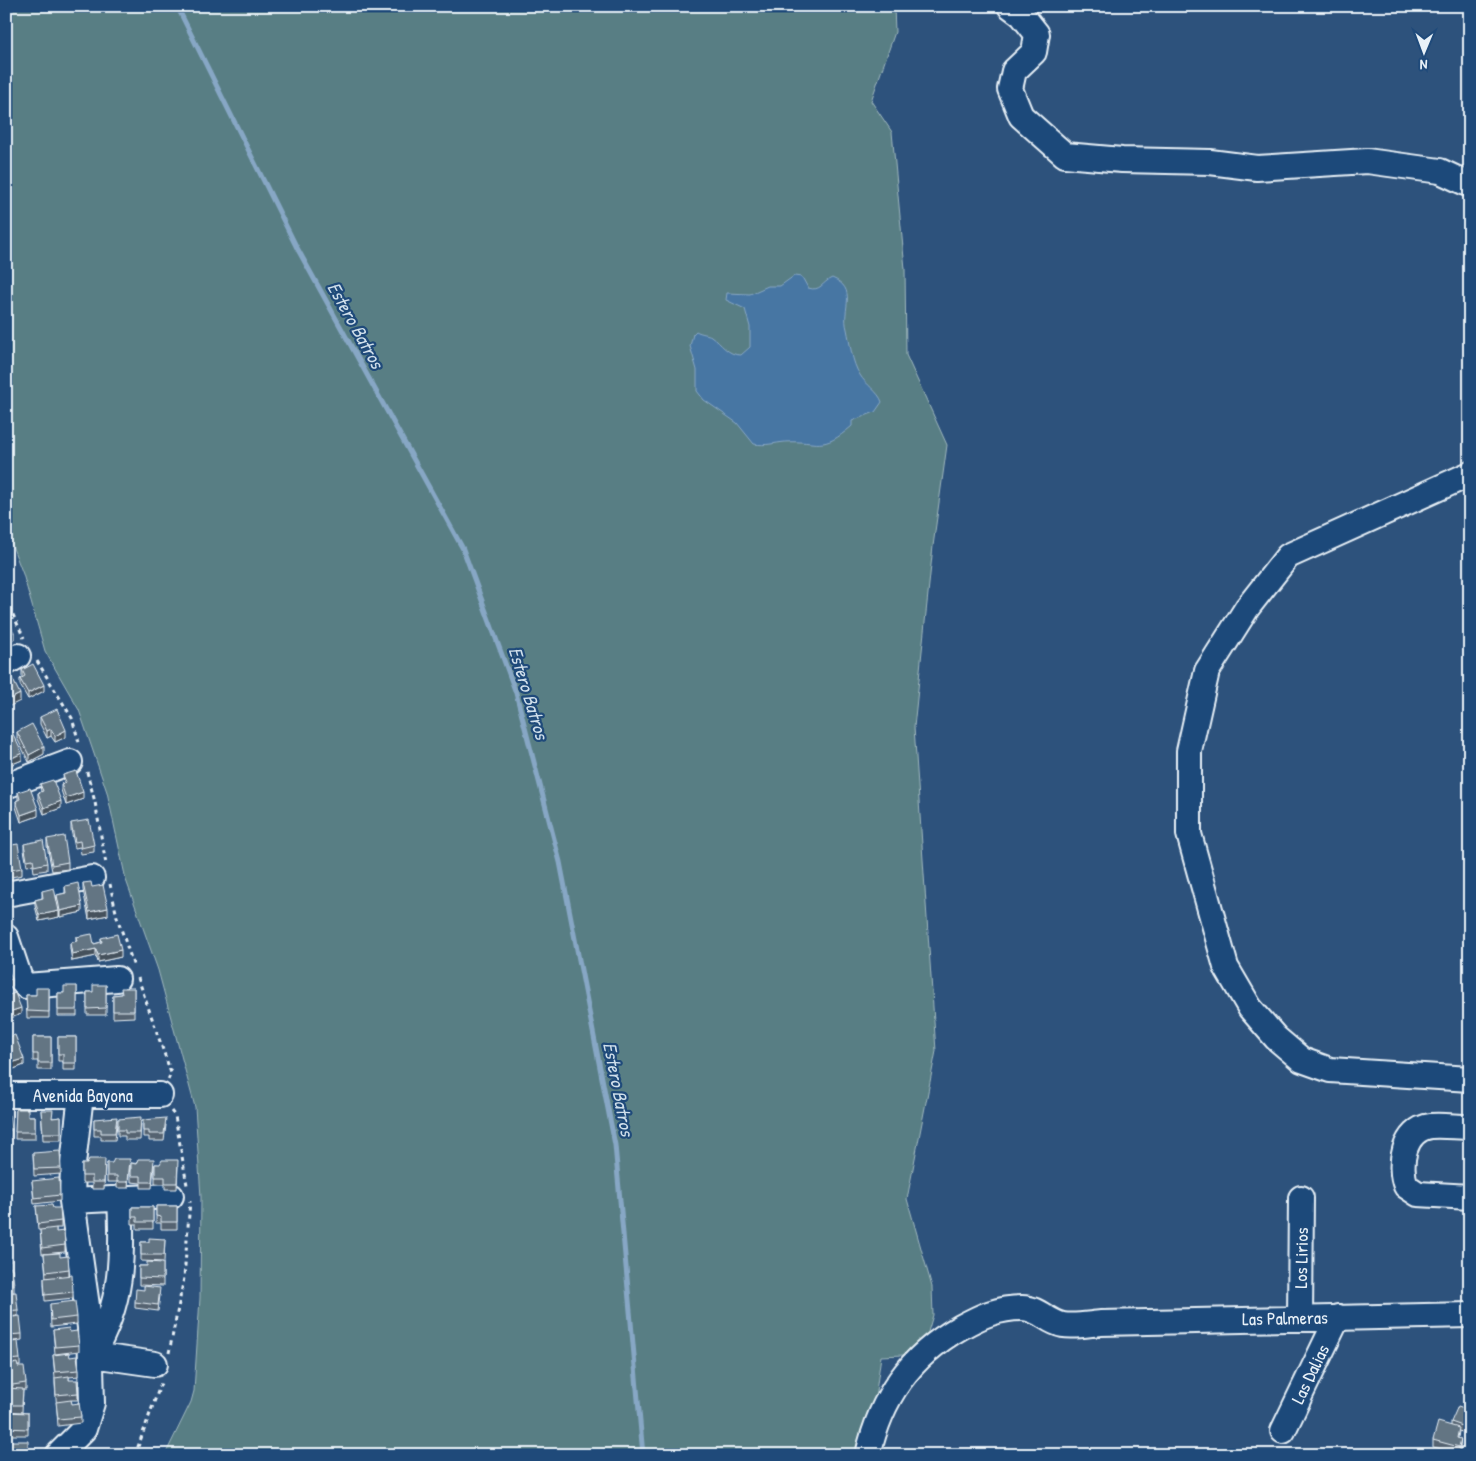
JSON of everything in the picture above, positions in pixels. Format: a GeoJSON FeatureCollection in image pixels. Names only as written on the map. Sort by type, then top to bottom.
{"type":"FeatureCollection","features":[{"type":"Feature","properties":{"kind":"street"},"geometry":{"type":"LineString","coordinates":[[1010,6],[1022,15],[1037,34],[1034,52],[1014,71],[1010,89],[1021,116],[1065,155],[1122,160],[1210,162],[1257,168],[1367,161],[1440,171],[1470,185]]}},
{"type":"Feature","properties":{"kind":"street"},"geometry":{"type":"LineString","coordinates":[[1470,474],[1288,556],[1248,608],[1207,671],[1189,750],[1189,834],[1226,968],[1255,1014],[1276,1038],[1302,1060],[1330,1070],[1470,1079]]}},
{"type":"Feature","properties":{"kind":"street"},"geometry":{"type":"LineString","coordinates":[[6,786],[80,762]]}},
{"type":"Feature","properties":{"kind":"street"},"geometry":{"type":"LineString","coordinates":[[6,894],[102,875]]}},
{"type":"Feature","properties":{"kind":"street"},"geometry":{"type":"LineString","coordinates":[[6,937],[20,979],[26,986],[117,979]]}},
{"type":"Feature","properties":{"kind":"street","name":"Avenida Bayona"},"geometry":{"type":"LineString","coordinates":[[6,1095],[160,1095]]}},
{"type":"Feature","properties":{"kind":"street"},"geometry":{"type":"LineString","coordinates":[[58,1455],[79,1435],[87,1422],[92,1403],[92,1355],[87,1298],[72,1201],[72,1164],[81,1095]]}},
{"type":"Feature","properties":{"kind":"street"},"geometry":{"type":"LineString","coordinates":[[1470,1127],[1429,1126],[1421,1130],[1408,1144],[1404,1152],[1402,1169],[1406,1186],[1418,1194],[1470,1197]]}},
{"type":"Feature","properties":{"kind":"street"},"geometry":{"type":"LineString","coordinates":[[72,1201],[172,1196]]}},
{"type":"Feature","properties":{"kind":"street"},"geometry":{"type":"LineString","coordinates":[[92,1355],[110,1321],[118,1290],[122,1250],[120,1198]]}},
{"type":"Feature","properties":{"kind":"street","name":"Los Lirios"},"geometry":{"type":"LineString","coordinates":[[1300,1318],[1301,1198]]}},
{"type":"Feature","properties":{"kind":"street","name":"Las Palmeras"},"geometry":{"type":"LineString","coordinates":[[868,1455],[882,1413],[899,1381],[919,1356],[940,1339],[992,1311],[1034,1308],[1049,1319],[1062,1325],[1470,1315]]}},
{"type":"Feature","properties":{"kind":"street","name":"Las Dalias"},"geometry":{"type":"LineString","coordinates":[[1283,1431],[1338,1317]]}},
{"type":"Feature","properties":{"kind":"street"},"geometry":{"type":"LineString","coordinates":[[92,1355],[162,1367]]}},
{"type":"Feature","properties":{"kind":"path"},"geometry":{"type":"LineString","coordinates":[[6,600],[21,655],[72,718],[80,762],[95,802],[102,875],[171,1073],[160,1095],[175,1116],[191,1204],[184,1278],[162,1367],[135,1455]]}},
{"type":"Feature","properties":{"kind":"green space"},"geometry":{"type":"Polygon","coordinates":[[[6,6],[894,6],[895,32],[871,101],[892,132],[905,269],[906,355],[947,445],[933,546],[914,727],[936,1051],[907,1199],[932,1287],[933,1315],[925,1342],[919,1348],[904,1355],[881,1356],[867,1455],[165,1455],[191,1402],[194,1391],[200,1298],[201,1197],[195,1107],[158,970],[126,880],[107,792],[79,710],[45,651],[23,574],[6,530],[6,6]]]}},
{"type":"Feature","properties":{"kind":"water"},"geometry":{"type":"Polygon","coordinates":[[[794,276],[802,277],[808,288],[812,289],[819,288],[832,278],[845,288],[847,294],[846,322],[855,365],[862,378],[882,402],[875,412],[852,421],[852,426],[833,440],[820,443],[785,442],[766,445],[754,444],[737,423],[704,400],[697,391],[697,370],[690,346],[693,334],[696,331],[711,336],[728,351],[741,355],[750,347],[750,327],[745,309],[726,300],[727,293],[750,294],[768,286],[780,286],[794,276]]]}},
{"type":"Feature","properties":{"kind":"building"},"geometry":{"type":"Polygon","coordinates":[[[6,619],[14,632],[6,637],[6,619]]]}},
{"type":"Feature","properties":{"kind":"building"},"geometry":{"type":"Polygon","coordinates":[[[33,664],[44,685],[28,693],[20,679],[25,676],[22,670],[33,664]]]}},
{"type":"Feature","properties":{"kind":"building"},"geometry":{"type":"Polygon","coordinates":[[[10,674],[20,694],[6,701],[6,676],[10,674]]]}},
{"type":"Feature","properties":{"kind":"building"},"geometry":{"type":"Polygon","coordinates":[[[57,709],[66,730],[55,736],[51,729],[47,731],[40,717],[57,709]]]}},
{"type":"Feature","properties":{"kind":"building"},"geometry":{"type":"Polygon","coordinates":[[[32,724],[44,747],[29,755],[17,732],[32,724]]]}},
{"type":"Feature","properties":{"kind":"building"},"geometry":{"type":"Polygon","coordinates":[[[12,732],[22,753],[10,759],[6,752],[6,735],[12,732]]]}},
{"type":"Feature","properties":{"kind":"building"},"geometry":{"type":"Polygon","coordinates":[[[76,771],[83,792],[66,798],[61,784],[66,782],[63,775],[76,771]]]}},
{"type":"Feature","properties":{"kind":"building"},"geometry":{"type":"Polygon","coordinates":[[[53,780],[61,801],[44,808],[38,793],[43,791],[40,784],[53,780]]]}},
{"type":"Feature","properties":{"kind":"building"},"geometry":{"type":"Polygon","coordinates":[[[30,788],[38,809],[21,815],[16,801],[20,799],[18,792],[30,788]]]}},
{"type":"Feature","properties":{"kind":"building"},"geometry":{"type":"Polygon","coordinates":[[[6,799],[13,816],[6,819],[6,799]]]}},
{"type":"Feature","properties":{"kind":"building"},"geometry":{"type":"Polygon","coordinates":[[[89,820],[94,845],[81,848],[80,841],[75,842],[71,823],[89,820]]]}},
{"type":"Feature","properties":{"kind":"building"},"geometry":{"type":"Polygon","coordinates":[[[64,836],[68,862],[52,865],[47,839],[64,836]]]}},
{"type":"Feature","properties":{"kind":"building"},"geometry":{"type":"Polygon","coordinates":[[[43,840],[47,863],[34,866],[33,859],[27,860],[24,844],[43,840]]]}},
{"type":"Feature","properties":{"kind":"building"},"geometry":{"type":"Polygon","coordinates":[[[18,844],[22,868],[11,870],[10,864],[6,864],[6,846],[18,844]]]}},
{"type":"Feature","properties":{"kind":"building"},"geometry":{"type":"Polygon","coordinates":[[[91,882],[92,887],[103,885],[108,908],[89,912],[83,883],[91,882]]]}},
{"type":"Feature","properties":{"kind":"building"},"geometry":{"type":"Polygon","coordinates":[[[78,883],[82,906],[60,911],[57,895],[66,893],[65,886],[78,883]]]}},
{"type":"Feature","properties":{"kind":"building"},"geometry":{"type":"Polygon","coordinates":[[[54,888],[59,911],[39,915],[35,900],[43,898],[42,891],[54,888]]]}},
{"type":"Feature","properties":{"kind":"building"},"geometry":{"type":"Polygon","coordinates":[[[92,934],[94,944],[102,942],[101,938],[117,934],[121,950],[98,955],[96,949],[72,954],[70,943],[77,941],[76,937],[92,934]]]}},
{"type":"Feature","properties":{"kind":"building"},"geometry":{"type":"Polygon","coordinates":[[[6,968],[12,979],[6,981],[6,968]]]}},
{"type":"Feature","properties":{"kind":"building"},"geometry":{"type":"Polygon","coordinates":[[[93,985],[106,985],[106,1008],[87,1009],[87,992],[93,992],[93,985]]]}},
{"type":"Feature","properties":{"kind":"building"},"geometry":{"type":"Polygon","coordinates":[[[64,986],[77,986],[77,1010],[58,1010],[58,993],[64,993],[64,986]]]}},
{"type":"Feature","properties":{"kind":"building"},"geometry":{"type":"Polygon","coordinates":[[[36,988],[49,988],[49,1012],[27,1011],[26,995],[36,995],[36,988]]]}},
{"type":"Feature","properties":{"kind":"building"},"geometry":{"type":"Polygon","coordinates":[[[121,988],[134,988],[134,1011],[113,1011],[113,995],[122,994],[121,988]]]}},
{"type":"Feature","properties":{"kind":"building"},"geometry":{"type":"Polygon","coordinates":[[[15,993],[21,1008],[6,1013],[6,996],[15,993]]]}},
{"type":"Feature","properties":{"kind":"building"},"geometry":{"type":"Polygon","coordinates":[[[15,1035],[24,1059],[11,1063],[8,1055],[6,1056],[6,1038],[15,1035]]]}},
{"type":"Feature","properties":{"kind":"building"},"geometry":{"type":"Polygon","coordinates":[[[33,1037],[51,1037],[51,1063],[38,1063],[38,1054],[33,1054],[33,1037]]]}},
{"type":"Feature","properties":{"kind":"building"},"geometry":{"type":"Polygon","coordinates":[[[58,1037],[76,1037],[76,1063],[63,1063],[63,1054],[58,1054],[58,1037]]]}},
{"type":"Feature","properties":{"kind":"building"},"geometry":{"type":"Polygon","coordinates":[[[16,1109],[28,1109],[28,1116],[35,1116],[35,1132],[15,1132],[16,1109]]]}},
{"type":"Feature","properties":{"kind":"building"},"geometry":{"type":"Polygon","coordinates":[[[41,1110],[53,1110],[52,1118],[61,1117],[61,1133],[43,1133],[41,1110]]]}},
{"type":"Feature","properties":{"kind":"building"},"geometry":{"type":"Polygon","coordinates":[[[6,1115],[9,1115],[11,1130],[6,1131],[6,1115]]]}},
{"type":"Feature","properties":{"kind":"building"},"geometry":{"type":"Polygon","coordinates":[[[117,1117],[115,1133],[101,1133],[101,1129],[94,1129],[94,1119],[117,1117]]]}},
{"type":"Feature","properties":{"kind":"building"},"geometry":{"type":"Polygon","coordinates":[[[141,1117],[140,1133],[125,1133],[125,1130],[118,1130],[118,1119],[141,1117]]]}},
{"type":"Feature","properties":{"kind":"building"},"geometry":{"type":"Polygon","coordinates":[[[166,1118],[164,1134],[149,1134],[149,1131],[143,1131],[143,1120],[166,1118]]]}},
{"type":"Feature","properties":{"kind":"building"},"geometry":{"type":"Polygon","coordinates":[[[60,1151],[61,1168],[34,1169],[33,1153],[60,1151]]]}},
{"type":"Feature","properties":{"kind":"building"},"geometry":{"type":"Polygon","coordinates":[[[89,1159],[105,1159],[104,1182],[92,1182],[92,1176],[82,1176],[82,1164],[87,1164],[89,1159]]]}},
{"type":"Feature","properties":{"kind":"building"},"geometry":{"type":"Polygon","coordinates":[[[114,1159],[130,1159],[128,1182],[117,1182],[117,1176],[107,1176],[107,1163],[112,1163],[114,1159]]]}},
{"type":"Feature","properties":{"kind":"building"},"geometry":{"type":"Polygon","coordinates":[[[138,1159],[154,1159],[152,1182],[141,1182],[141,1176],[131,1176],[131,1163],[136,1164],[138,1159]]]}},
{"type":"Feature","properties":{"kind":"building"},"geometry":{"type":"Polygon","coordinates":[[[162,1160],[178,1160],[177,1183],[165,1183],[165,1177],[155,1177],[155,1164],[160,1164],[162,1160]]]}},
{"type":"Feature","properties":{"kind":"building"},"geometry":{"type":"Polygon","coordinates":[[[59,1178],[60,1195],[34,1198],[32,1181],[59,1178]]]}},
{"type":"Feature","properties":{"kind":"building"},"geometry":{"type":"Polygon","coordinates":[[[52,1205],[53,1208],[60,1208],[61,1221],[38,1224],[36,1206],[52,1205]]]}},
{"type":"Feature","properties":{"kind":"building"},"geometry":{"type":"Polygon","coordinates":[[[156,1206],[177,1206],[177,1222],[161,1222],[161,1217],[156,1216],[156,1206]]]}},
{"type":"Feature","properties":{"kind":"building"},"geometry":{"type":"Polygon","coordinates":[[[132,1207],[153,1207],[153,1222],[137,1222],[137,1217],[132,1217],[132,1207]]]}},
{"type":"Feature","properties":{"kind":"building"},"geometry":{"type":"Polygon","coordinates":[[[6,1220],[8,1238],[6,1238],[6,1220]]]}},
{"type":"Feature","properties":{"kind":"building"},"geometry":{"type":"Polygon","coordinates":[[[56,1228],[56,1232],[64,1231],[65,1245],[42,1248],[40,1230],[56,1228]]]}},
{"type":"Feature","properties":{"kind":"building"},"geometry":{"type":"Polygon","coordinates":[[[149,1238],[165,1239],[164,1255],[141,1255],[141,1242],[149,1242],[149,1238]]]}},
{"type":"Feature","properties":{"kind":"building"},"geometry":{"type":"Polygon","coordinates":[[[6,1244],[9,1244],[11,1261],[6,1262],[6,1244]]]}},
{"type":"Feature","properties":{"kind":"building"},"geometry":{"type":"Polygon","coordinates":[[[60,1253],[60,1257],[68,1256],[69,1269],[46,1272],[44,1254],[60,1253]]]}},
{"type":"Feature","properties":{"kind":"building"},"geometry":{"type":"Polygon","coordinates":[[[147,1262],[163,1263],[163,1279],[139,1278],[139,1266],[147,1266],[147,1262]]]}},
{"type":"Feature","properties":{"kind":"building"},"geometry":{"type":"Polygon","coordinates":[[[6,1268],[12,1268],[14,1285],[6,1286],[6,1268]]]}},
{"type":"Feature","properties":{"kind":"building"},"geometry":{"type":"Polygon","coordinates":[[[72,1275],[73,1292],[45,1295],[44,1278],[72,1275]]]}},
{"type":"Feature","properties":{"kind":"building"},"geometry":{"type":"Polygon","coordinates":[[[144,1286],[160,1288],[158,1305],[135,1302],[136,1289],[144,1290],[144,1286]]]}},
{"type":"Feature","properties":{"kind":"building"},"geometry":{"type":"Polygon","coordinates":[[[16,1292],[18,1310],[6,1311],[6,1293],[16,1292]]]}},
{"type":"Feature","properties":{"kind":"building"},"geometry":{"type":"Polygon","coordinates":[[[75,1301],[77,1317],[51,1320],[50,1304],[75,1301]]]}},
{"type":"Feature","properties":{"kind":"building"},"geometry":{"type":"Polygon","coordinates":[[[20,1316],[22,1334],[6,1335],[6,1318],[20,1316]]]}},
{"type":"Feature","properties":{"kind":"building"},"geometry":{"type":"Polygon","coordinates":[[[69,1328],[70,1332],[77,1331],[79,1345],[55,1347],[53,1330],[69,1328]]]}},
{"type":"Feature","properties":{"kind":"building"},"geometry":{"type":"Polygon","coordinates":[[[18,1341],[20,1359],[6,1360],[6,1343],[18,1341]]]}},
{"type":"Feature","properties":{"kind":"building"},"geometry":{"type":"Polygon","coordinates":[[[69,1353],[70,1357],[77,1356],[79,1370],[55,1372],[53,1355],[69,1353]]]}},
{"type":"Feature","properties":{"kind":"building"},"geometry":{"type":"Polygon","coordinates":[[[17,1363],[18,1367],[24,1367],[26,1383],[6,1386],[6,1365],[17,1363]]]}},
{"type":"Feature","properties":{"kind":"building"},"geometry":{"type":"Polygon","coordinates":[[[69,1376],[69,1380],[77,1380],[78,1393],[56,1395],[55,1378],[69,1376]]]}},
{"type":"Feature","properties":{"kind":"building"},"geometry":{"type":"Polygon","coordinates":[[[6,1388],[23,1389],[22,1405],[6,1405],[6,1388]]]}},
{"type":"Feature","properties":{"kind":"building"},"geometry":{"type":"Polygon","coordinates":[[[71,1400],[72,1404],[79,1403],[81,1417],[58,1419],[56,1402],[71,1400]]]}},
{"type":"Feature","properties":{"kind":"building"},"geometry":{"type":"Polygon","coordinates":[[[1458,1406],[1470,1410],[1468,1428],[1451,1422],[1458,1406]]]}},
{"type":"Feature","properties":{"kind":"building"},"geometry":{"type":"Polygon","coordinates":[[[6,1412],[28,1413],[28,1429],[6,1428],[6,1412]]]}},
{"type":"Feature","properties":{"kind":"building"},"geometry":{"type":"Polygon","coordinates":[[[1438,1422],[1459,1428],[1457,1438],[1461,1439],[1459,1447],[1433,1440],[1438,1422]]]}},
{"type":"Feature","properties":{"kind":"building"},"geometry":{"type":"Polygon","coordinates":[[[10,1441],[28,1441],[28,1455],[6,1455],[6,1447],[10,1447],[10,1441]]]}},
{"type":"Feature","properties":{"kind":"waterway","name":"Estero Batros"},"geometry":{"type":"LineString","coordinates":[[177,6],[296,246],[463,549],[516,693],[560,862],[615,1145],[643,1455]]}}]}
